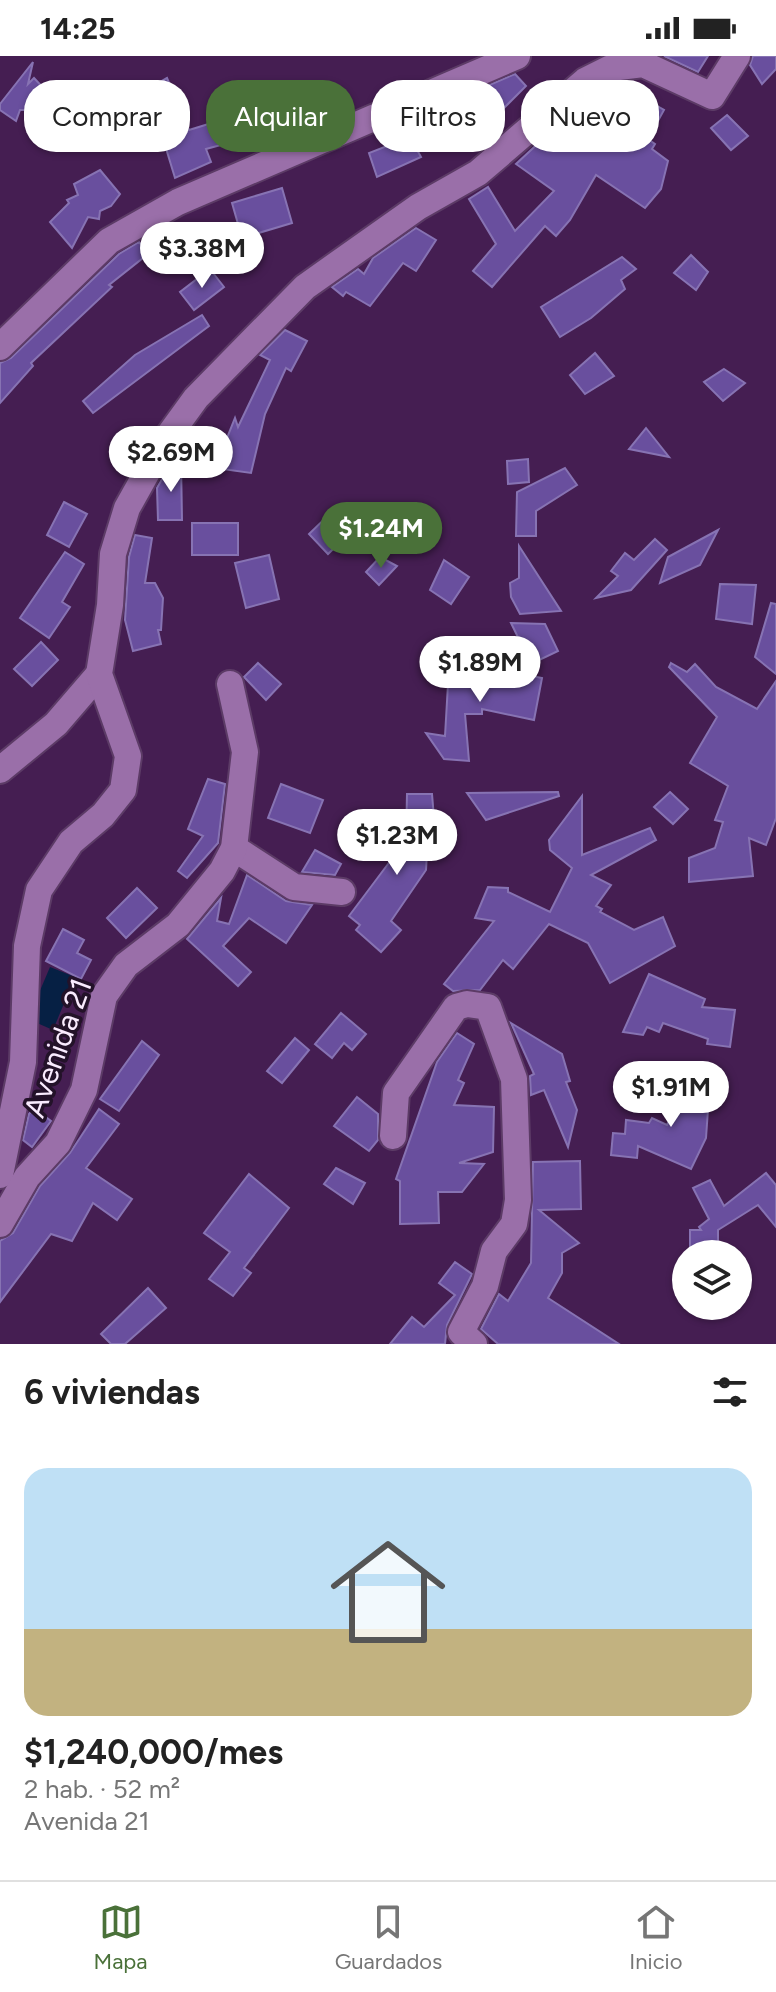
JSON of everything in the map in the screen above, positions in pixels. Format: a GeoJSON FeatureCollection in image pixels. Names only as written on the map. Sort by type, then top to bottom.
{"type":"FeatureCollection","features":[{"type":"Feature","properties":{"kind":"street"},"geometry":{"type":"LineString","coordinates":[[0,347],[82,264],[131,227],[178,202],[517,56]]}},
{"type":"Feature","properties":{"kind":"street"},"geometry":{"type":"LineString","coordinates":[[0,1175],[23,1062],[27,946],[39,890],[71,842],[103,815],[123,790],[128,756],[99,674],[110,605],[113,554],[127,508],[164,442],[196,398],[305,287],[362,246],[478,173],[585,81],[611,68],[643,64],[712,96],[737,56]]}},
{"type":"Feature","properties":{"kind":"street"},"geometry":{"type":"LineString","coordinates":[[0,770],[56,724],[99,674]]}},
{"type":"Feature","properties":{"kind":"street","name":"Avenida 21"},"geometry":{"type":"LineString","coordinates":[[0,1224],[27,1177],[58,1143],[84,1090],[104,996],[126,965],[178,925],[222,871],[234,848],[245,752],[230,684]]}},
{"type":"Feature","properties":{"kind":"street"},"geometry":{"type":"LineString","coordinates":[[234,848],[294,887],[342,892]]}},
{"type":"Feature","properties":{"kind":"street"},"geometry":{"type":"LineString","coordinates":[[393,1136],[396,1093],[456,1007],[467,1004],[488,1007],[514,1079],[518,1200],[514,1224],[494,1251],[485,1286],[461,1332],[474,1344]]}},
{"type":"Feature","properties":{"kind":"water"},"geometry":{"type":"Polygon","coordinates":[[[50,967],[75,977],[53,1030],[28,1019],[50,967]]]}},
{"type":"Feature","properties":{"kind":"building"},"geometry":{"type":"Polygon","coordinates":[[[664,56],[708,56],[698,72],[664,56]]]}},
{"type":"Feature","properties":{"kind":"building"},"geometry":{"type":"Polygon","coordinates":[[[753,56],[776,56],[776,69],[762,84],[750,65],[753,56]]]}},
{"type":"Feature","properties":{"kind":"building"},"geometry":{"type":"Polygon","coordinates":[[[33,62],[29,80],[24,80],[24,110],[20,110],[16,121],[0,110],[0,104],[33,62]]]}},
{"type":"Feature","properties":{"kind":"building"},"geometry":{"type":"Polygon","coordinates":[[[515,74],[521,81],[521,91],[505,107],[505,80],[501,80],[515,74]]]}},
{"type":"Feature","properties":{"kind":"building"},"geometry":{"type":"Polygon","coordinates":[[[727,115],[748,136],[731,150],[711,128],[727,115]]]}},
{"type":"Feature","properties":{"kind":"building"},"geometry":{"type":"Polygon","coordinates":[[[206,125],[206,152],[211,162],[175,178],[167,152],[190,152],[190,130],[206,125]]]}},
{"type":"Feature","properties":{"kind":"building"},"geometry":{"type":"Polygon","coordinates":[[[418,152],[421,157],[377,177],[369,153],[418,152]]]}},
{"type":"Feature","properties":{"kind":"building"},"geometry":{"type":"Polygon","coordinates":[[[529,152],[656,152],[668,161],[661,189],[645,208],[596,175],[570,220],[556,236],[545,226],[492,287],[473,271],[496,244],[469,199],[488,187],[515,231],[554,191],[516,164],[529,152]]]}},
{"type":"Feature","properties":{"kind":"building"},"geometry":{"type":"Polygon","coordinates":[[[100,170],[120,194],[111,206],[100,211],[99,219],[88,217],[72,248],[50,222],[69,203],[67,200],[78,195],[74,184],[100,170]]]}},
{"type":"Feature","properties":{"kind":"building"},"geometry":{"type":"Polygon","coordinates":[[[282,188],[292,223],[242,238],[232,203],[282,188]]]}},
{"type":"Feature","properties":{"kind":"building"},"geometry":{"type":"Polygon","coordinates":[[[416,228],[436,240],[416,271],[403,263],[370,306],[346,292],[343,296],[332,287],[358,269],[364,274],[373,258],[416,228]]]}},
{"type":"Feature","properties":{"kind":"building"},"geometry":{"type":"Polygon","coordinates":[[[139,242],[148,254],[109,285],[112,287],[31,363],[33,366],[0,403],[0,363],[11,358],[119,254],[139,242]]]}},
{"type":"Feature","properties":{"kind":"building"},"geometry":{"type":"Polygon","coordinates":[[[691,255],[708,272],[696,290],[674,273],[691,255]]]}},
{"type":"Feature","properties":{"kind":"building"},"geometry":{"type":"Polygon","coordinates":[[[622,257],[636,269],[621,280],[625,289],[591,318],[560,337],[541,307],[622,257]]]}},
{"type":"Feature","properties":{"kind":"building"},"geometry":{"type":"Polygon","coordinates":[[[210,269],[224,287],[194,310],[180,292],[210,269]]]}},
{"type":"Feature","properties":{"kind":"building"},"geometry":{"type":"Polygon","coordinates":[[[202,315],[209,326],[93,413],[83,401],[135,355],[202,315]]]}},
{"type":"Feature","properties":{"kind":"building"},"geometry":{"type":"Polygon","coordinates":[[[285,330],[307,341],[291,371],[286,368],[265,414],[251,473],[215,468],[235,418],[238,427],[270,360],[260,355],[285,330]]]}},
{"type":"Feature","properties":{"kind":"building"},"geometry":{"type":"Polygon","coordinates":[[[595,353],[614,376],[585,394],[570,375],[595,353]]]}},
{"type":"Feature","properties":{"kind":"building"},"geometry":{"type":"Polygon","coordinates":[[[724,369],[745,383],[723,401],[704,382],[724,369]]]}},
{"type":"Feature","properties":{"kind":"building"},"geometry":{"type":"Polygon","coordinates":[[[646,428],[669,457],[629,449],[646,428]]]}},
{"type":"Feature","properties":{"kind":"building"},"geometry":{"type":"Polygon","coordinates":[[[528,459],[529,482],[508,484],[507,461],[528,459]]]}},
{"type":"Feature","properties":{"kind":"building"},"geometry":{"type":"Polygon","coordinates":[[[181,462],[182,520],[158,520],[157,488],[171,463],[181,462]]]}},
{"type":"Feature","properties":{"kind":"building"},"geometry":{"type":"Polygon","coordinates":[[[565,468],[577,485],[536,511],[536,536],[516,536],[517,492],[565,468]]]}},
{"type":"Feature","properties":{"kind":"building"},"geometry":{"type":"Polygon","coordinates":[[[64,502],[87,514],[69,547],[47,535],[64,502]]]}},
{"type":"Feature","properties":{"kind":"building"},"geometry":{"type":"Polygon","coordinates":[[[336,508],[355,528],[328,554],[309,534],[336,508]]]}},
{"type":"Feature","properties":{"kind":"building"},"geometry":{"type":"Polygon","coordinates":[[[192,523],[238,523],[238,555],[192,555],[192,523]]]}},
{"type":"Feature","properties":{"kind":"building"},"geometry":{"type":"Polygon","coordinates":[[[718,530],[700,565],[660,583],[668,557],[718,530]]]}},
{"type":"Feature","properties":{"kind":"building"},"geometry":{"type":"Polygon","coordinates":[[[135,535],[152,538],[145,583],[155,583],[163,598],[161,630],[158,630],[161,644],[133,651],[125,620],[129,557],[135,535]]]}},
{"type":"Feature","properties":{"kind":"building"},"geometry":{"type":"Polygon","coordinates":[[[655,539],[667,550],[631,590],[596,598],[618,576],[611,571],[625,553],[634,560],[655,539]]]}},
{"type":"Feature","properties":{"kind":"building"},"geometry":{"type":"Polygon","coordinates":[[[519,546],[561,611],[520,614],[511,597],[510,583],[519,578],[519,546]]]}},
{"type":"Feature","properties":{"kind":"building"},"geometry":{"type":"Polygon","coordinates":[[[65,552],[84,564],[62,602],[70,607],[49,638],[20,618],[65,552]]]}},
{"type":"Feature","properties":{"kind":"building"},"geometry":{"type":"Polygon","coordinates":[[[269,555],[279,599],[246,608],[235,563],[269,555]]]}},
{"type":"Feature","properties":{"kind":"building"},"geometry":{"type":"Polygon","coordinates":[[[380,557],[397,566],[379,585],[366,572],[380,557]]]}},
{"type":"Feature","properties":{"kind":"building"},"geometry":{"type":"Polygon","coordinates":[[[444,560],[469,577],[451,604],[430,590],[444,560]]]}},
{"type":"Feature","properties":{"kind":"building"},"geometry":{"type":"Polygon","coordinates":[[[720,584],[756,585],[752,624],[716,619],[720,584]]]}},
{"type":"Feature","properties":{"kind":"building"},"geometry":{"type":"Polygon","coordinates":[[[771,603],[776,604],[776,674],[755,657],[771,603]]]}},
{"type":"Feature","properties":{"kind":"building"},"geometry":{"type":"Polygon","coordinates":[[[511,623],[545,624],[558,651],[531,664],[511,623]]]}},
{"type":"Feature","properties":{"kind":"building"},"geometry":{"type":"Polygon","coordinates":[[[41,642],[58,660],[32,686],[14,669],[41,642]]]}},
{"type":"Feature","properties":{"kind":"building"},"geometry":{"type":"Polygon","coordinates":[[[468,650],[468,683],[514,686],[517,673],[542,678],[534,720],[482,709],[482,714],[465,714],[469,761],[444,759],[426,733],[445,736],[448,684],[444,654],[468,650]]]}},
{"type":"Feature","properties":{"kind":"building"},"geometry":{"type":"Polygon","coordinates":[[[258,663],[281,684],[266,700],[244,677],[258,663]]]}},
{"type":"Feature","properties":{"kind":"building"},"geometry":{"type":"Polygon","coordinates":[[[671,663],[687,672],[695,664],[716,687],[757,709],[776,681],[776,818],[766,845],[749,838],[753,876],[689,882],[689,858],[715,848],[723,822],[715,820],[728,786],[690,763],[717,717],[669,667],[671,663]]]}},
{"type":"Feature","properties":{"kind":"building"},"geometry":{"type":"Polygon","coordinates":[[[208,779],[225,784],[218,843],[187,878],[178,871],[203,836],[188,829],[208,779]]]}},
{"type":"Feature","properties":{"kind":"building"},"geometry":{"type":"Polygon","coordinates":[[[281,784],[323,800],[310,833],[268,818],[281,784]]]}},
{"type":"Feature","properties":{"kind":"building"},"geometry":{"type":"Polygon","coordinates":[[[558,792],[559,796],[486,820],[467,793],[558,792]]]}},
{"type":"Feature","properties":{"kind":"building"},"geometry":{"type":"Polygon","coordinates":[[[670,792],[688,809],[673,824],[654,807],[670,792]]]}},
{"type":"Feature","properties":{"kind":"building"},"geometry":{"type":"Polygon","coordinates":[[[407,794],[432,794],[434,818],[429,819],[426,870],[391,921],[401,930],[381,952],[356,930],[360,925],[349,916],[406,840],[407,794]]]}},
{"type":"Feature","properties":{"kind":"building"},"geometry":{"type":"Polygon","coordinates":[[[582,796],[582,855],[650,828],[656,840],[591,875],[611,885],[596,906],[602,909],[600,912],[634,930],[663,917],[675,946],[610,983],[588,943],[549,924],[513,969],[503,960],[480,990],[453,991],[444,984],[494,921],[475,918],[488,887],[508,888],[508,892],[550,912],[572,868],[550,850],[549,840],[582,796]]]}},
{"type":"Feature","properties":{"kind":"building"},"geometry":{"type":"Polygon","coordinates":[[[315,850],[341,864],[335,875],[302,872],[315,850]]]}},
{"type":"Feature","properties":{"kind":"building"},"geometry":{"type":"Polygon","coordinates":[[[247,875],[286,901],[312,905],[286,943],[249,918],[223,946],[251,972],[238,986],[187,939],[221,898],[217,921],[229,924],[247,875]]]}},
{"type":"Feature","properties":{"kind":"building"},"geometry":{"type":"Polygon","coordinates":[[[137,888],[157,908],[126,938],[107,918],[137,888]]]}},
{"type":"Feature","properties":{"kind":"building"},"geometry":{"type":"Polygon","coordinates":[[[63,929],[84,940],[77,953],[91,960],[81,979],[46,961],[63,929]]]}},
{"type":"Feature","properties":{"kind":"building"},"geometry":{"type":"Polygon","coordinates":[[[649,974],[705,999],[702,1007],[735,1010],[730,1047],[707,1044],[708,1039],[663,1023],[659,1032],[647,1027],[643,1035],[623,1032],[649,974]]]}},
{"type":"Feature","properties":{"kind":"building"},"geometry":{"type":"Polygon","coordinates":[[[341,1013],[366,1034],[352,1050],[344,1043],[332,1058],[315,1044],[341,1013]]]}},
{"type":"Feature","properties":{"kind":"building"},"geometry":{"type":"Polygon","coordinates":[[[511,1023],[562,1054],[570,1081],[566,1082],[577,1110],[568,1147],[544,1090],[531,1095],[530,1076],[534,1074],[511,1023]]]}},
{"type":"Feature","properties":{"kind":"building"},"geometry":{"type":"Polygon","coordinates":[[[457,1033],[474,1044],[458,1080],[464,1083],[454,1105],[494,1107],[493,1152],[459,1163],[484,1164],[462,1192],[438,1192],[439,1223],[400,1224],[400,1181],[396,1179],[437,1062],[457,1033]]]}},
{"type":"Feature","properties":{"kind":"building"},"geometry":{"type":"Polygon","coordinates":[[[295,1038],[309,1050],[282,1083],[267,1071],[295,1038]]]}},
{"type":"Feature","properties":{"kind":"building"},"geometry":{"type":"Polygon","coordinates":[[[142,1041],[159,1055],[119,1111],[100,1099],[142,1041]]]}},
{"type":"Feature","properties":{"kind":"building"},"geometry":{"type":"Polygon","coordinates":[[[693,1075],[710,1081],[706,1138],[691,1169],[638,1146],[637,1158],[611,1155],[613,1133],[625,1134],[626,1120],[649,1123],[652,1118],[667,1125],[693,1075]]]}},
{"type":"Feature","properties":{"kind":"building"},"geometry":{"type":"Polygon","coordinates":[[[357,1097],[378,1114],[378,1140],[369,1151],[334,1126],[357,1097]]]}},
{"type":"Feature","properties":{"kind":"building"},"geometry":{"type":"Polygon","coordinates":[[[34,1108],[51,1121],[32,1147],[23,1140],[29,1114],[34,1108]]]}},
{"type":"Feature","properties":{"kind":"building"},"geometry":{"type":"Polygon","coordinates":[[[99,1109],[119,1124],[86,1168],[132,1199],[117,1220],[93,1203],[72,1241],[51,1234],[0,1302],[0,1241],[13,1233],[40,1186],[70,1153],[99,1109]]]}},
{"type":"Feature","properties":{"kind":"building"},"geometry":{"type":"Polygon","coordinates":[[[580,1161],[581,1209],[539,1210],[579,1243],[562,1253],[562,1273],[548,1298],[619,1344],[498,1344],[481,1329],[499,1294],[508,1301],[531,1263],[533,1162],[580,1161]]]}},
{"type":"Feature","properties":{"kind":"building"},"geometry":{"type":"Polygon","coordinates":[[[336,1168],[365,1183],[353,1204],[324,1184],[336,1168]]]}},
{"type":"Feature","properties":{"kind":"building"},"geometry":{"type":"Polygon","coordinates":[[[766,1173],[776,1185],[776,1227],[758,1205],[718,1230],[718,1240],[690,1240],[690,1230],[701,1230],[699,1227],[709,1219],[693,1188],[710,1180],[724,1206],[766,1173]]]}},
{"type":"Feature","properties":{"kind":"building"},"geometry":{"type":"Polygon","coordinates":[[[249,1174],[289,1208],[244,1268],[251,1273],[233,1296],[209,1279],[230,1252],[204,1233],[249,1174]]]}},
{"type":"Feature","properties":{"kind":"building"},"geometry":{"type":"Polygon","coordinates":[[[455,1262],[472,1274],[447,1325],[445,1344],[390,1344],[412,1317],[424,1327],[455,1295],[439,1283],[455,1262]]]}},
{"type":"Feature","properties":{"kind":"building"},"geometry":{"type":"Polygon","coordinates":[[[148,1288],[166,1308],[125,1344],[111,1344],[101,1334],[148,1288]]]}}]}
